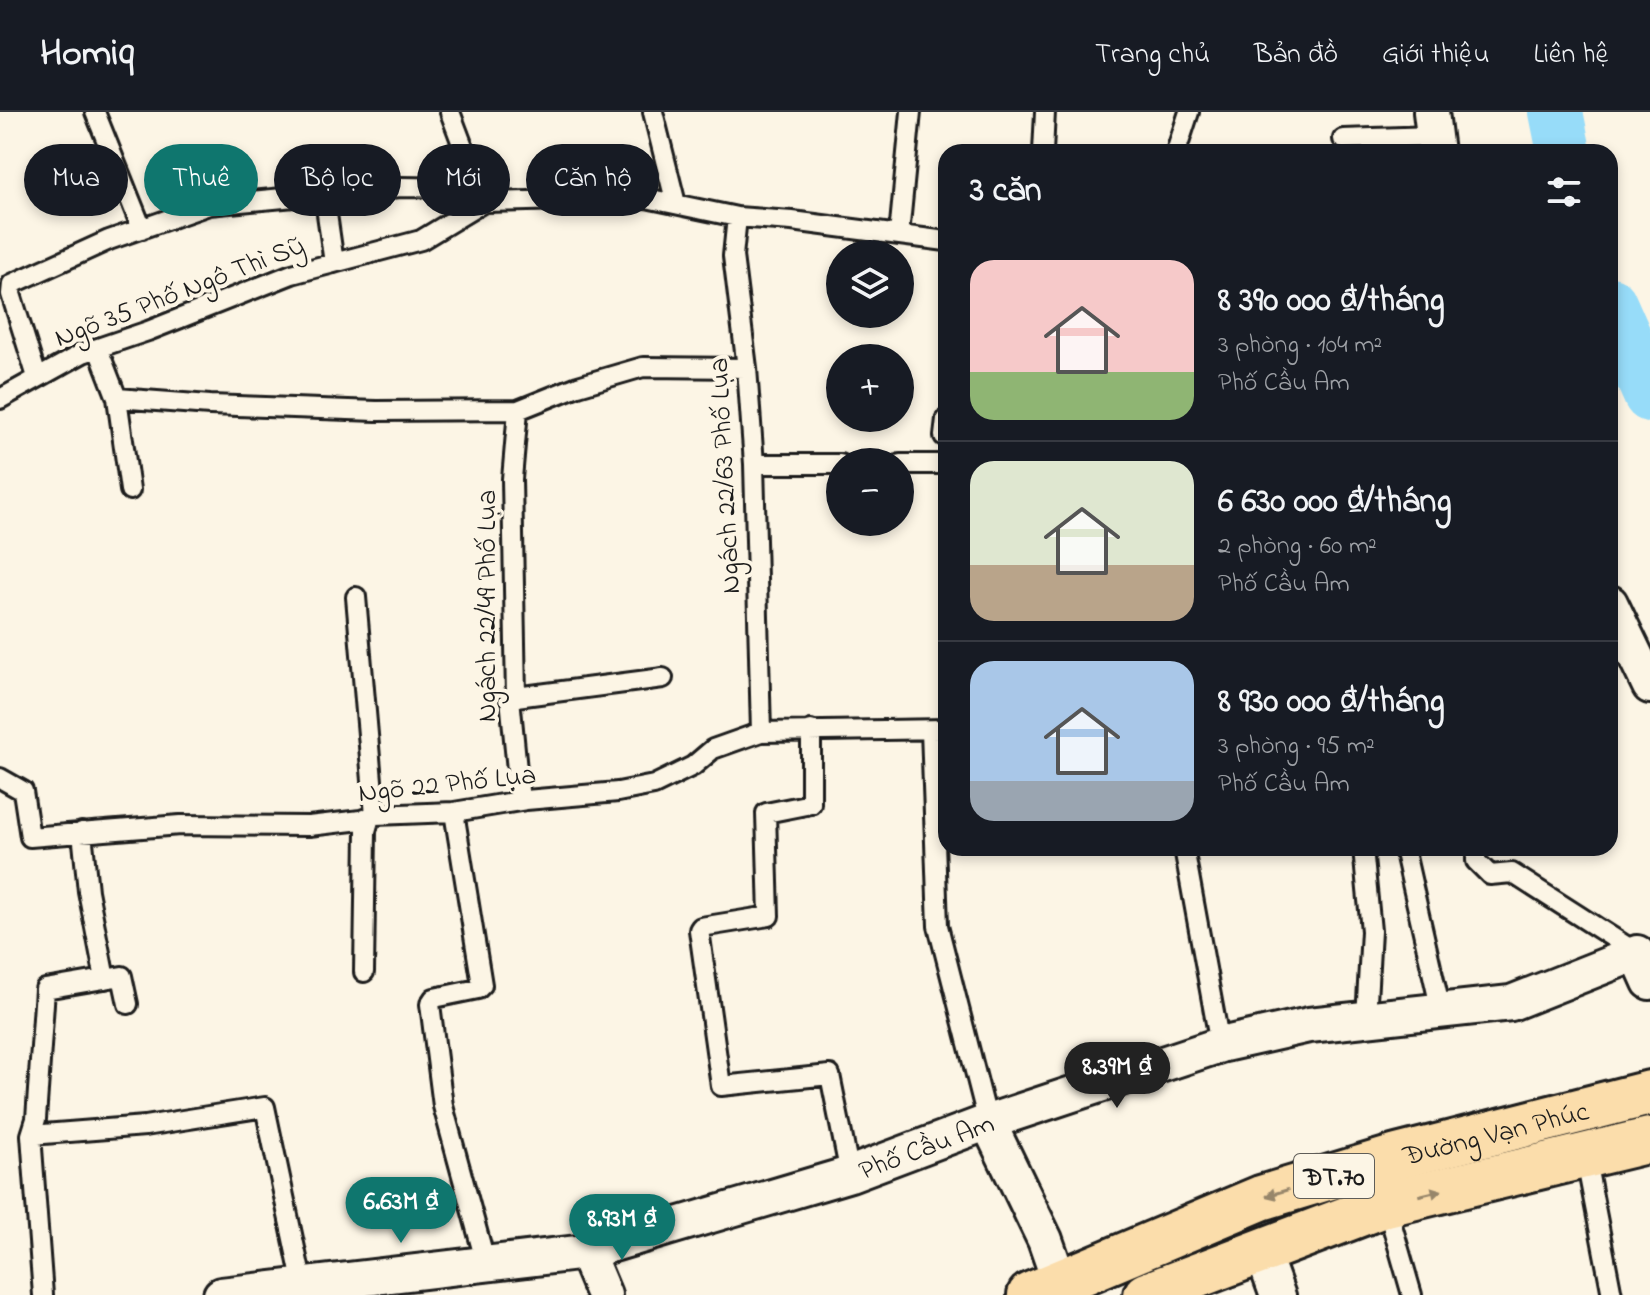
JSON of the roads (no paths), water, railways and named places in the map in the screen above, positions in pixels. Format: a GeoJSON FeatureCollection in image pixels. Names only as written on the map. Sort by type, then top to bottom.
{"type":"FeatureCollection","features":[{"type":"Feature","properties":{"kind":"main road","name":"Đường Vạn Phúc"},"geometry":{"type":"LineString","coordinates":[[1045,1289],[1261,1198],[1397,1157],[1650,1093]]}},
{"type":"Feature","properties":{"kind":"main road"},"geometry":{"type":"LineString","coordinates":[[1482,1136],[1492,1178]]}},
{"type":"Feature","properties":{"kind":"main road","name":"Đường Vạn Phúc"},"geometry":{"type":"LineString","coordinates":[[1146,1295],[1386,1204],[1650,1140]]}},
{"type":"Feature","properties":{"kind":"street"},"geometry":{"type":"LineString","coordinates":[[1618,620],[1650,686]]}},
{"type":"Feature","properties":{"kind":"street","name":"Phố Cầu Am"},"geometry":{"type":"LineString","coordinates":[[221,1295],[586,1252],[991,1129],[1220,1045],[1309,1025],[1511,1003],[1644,968]]}},
{"type":"Feature","properties":{"kind":"street"},"geometry":{"type":"LineString","coordinates":[[991,1129],[1045,1240],[1045,1289]]}},
{"type":"Feature","properties":{"kind":"street"},"geometry":{"type":"LineString","coordinates":[[586,1252],[604,1295]]}},
{"type":"Feature","properties":{"kind":"lane"},"geometry":{"type":"LineString","coordinates":[[95,112],[142,229]]}},
{"type":"Feature","properties":{"kind":"lane"},"geometry":{"type":"LineString","coordinates":[[450,112],[462,144]]}},
{"type":"Feature","properties":{"kind":"lane"},"geometry":{"type":"LineString","coordinates":[[653,112],[676,204]]}},
{"type":"Feature","properties":{"kind":"lane"},"geometry":{"type":"LineString","coordinates":[[899,235],[911,112]]}},
{"type":"Feature","properties":{"kind":"lane"},"geometry":{"type":"LineString","coordinates":[[1043,144],[1045,112]]}},
{"type":"Feature","properties":{"kind":"lane"},"geometry":{"type":"LineString","coordinates":[[1179,144],[1189,112]]}},
{"type":"Feature","properties":{"kind":"lane"},"geometry":{"type":"LineString","coordinates":[[1343,139],[1433,133]]}},
{"type":"Feature","properties":{"kind":"lane"},"geometry":{"type":"LineString","coordinates":[[37,377],[11,294],[12,284],[109,240],[209,205],[274,198]]}},
{"type":"Feature","properties":{"kind":"lane","name":"Ngõ 35 Phố Ngô Thì Sỹ"},"geometry":{"type":"LineString","coordinates":[[510,201],[646,198],[737,217],[938,240]]}},
{"type":"Feature","properties":{"kind":"lane"},"geometry":{"type":"LineString","coordinates":[[327,216],[334,263]]}},
{"type":"Feature","properties":{"kind":"lane","name":"Ngõ 35 Phố Ngô Thì Sỹ"},"geometry":{"type":"LineString","coordinates":[[0,399],[83,353],[292,274],[421,240],[461,216]]}},
{"type":"Feature","properties":{"kind":"lane","name":"Ngách 22/63 Phố Lụa"},"geometry":{"type":"LineString","coordinates":[[737,217],[733,256],[747,368],[754,464],[761,732]]}},
{"type":"Feature","properties":{"kind":"lane"},"geometry":{"type":"LineString","coordinates":[[98,349],[117,398],[130,490]]}},
{"type":"Feature","properties":{"kind":"lane"},"geometry":{"type":"LineString","coordinates":[[117,398],[360,411],[518,410],[578,386],[643,367],[747,368]]}},
{"type":"Feature","properties":{"kind":"lane","name":"Ngách 22/49 Phố Lụa"},"geometry":{"type":"LineString","coordinates":[[518,410],[512,479],[516,697],[510,698],[520,801]]}},
{"type":"Feature","properties":{"kind":"lane"},"geometry":{"type":"LineString","coordinates":[[754,464],[826,464]]}},
{"type":"Feature","properties":{"kind":"lane"},"geometry":{"type":"LineString","coordinates":[[914,464],[938,464]]}},
{"type":"Feature","properties":{"kind":"lane"},"geometry":{"type":"LineString","coordinates":[[356,597],[372,816],[366,845],[364,972]]}},
{"type":"Feature","properties":{"kind":"lane"},"geometry":{"type":"LineString","coordinates":[[516,697],[663,678]]}},
{"type":"Feature","properties":{"kind":"lane"},"geometry":{"type":"LineString","coordinates":[[938,729],[938,926],[991,1129]]}},
{"type":"Feature","properties":{"kind":"lane","name":"Ngõ 22 Phố Lụa"},"geometry":{"type":"LineString","coordinates":[[0,778],[5,778],[23,791],[30,837],[180,825],[309,826],[372,816],[454,812],[654,785],[693,766],[713,749],[761,732],[938,729]]}},
{"type":"Feature","properties":{"kind":"lane"},"geometry":{"type":"LineString","coordinates":[[811,730],[811,804],[766,813],[769,916],[701,927],[699,930],[721,1086],[830,1075],[850,1174]]}},
{"type":"Feature","properties":{"kind":"lane"},"geometry":{"type":"LineString","coordinates":[[454,812],[482,985],[478,989],[434,998],[430,1004],[443,1106],[486,1264]]}},
{"type":"Feature","properties":{"kind":"lane"},"geometry":{"type":"LineString","coordinates":[[82,832],[88,891],[105,979]]}},
{"type":"Feature","properties":{"kind":"lane"},"geometry":{"type":"LineString","coordinates":[[1185,856],[1220,1045]]}},
{"type":"Feature","properties":{"kind":"lane"},"geometry":{"type":"LineString","coordinates":[[1364,856],[1371,931],[1366,1018]]}},
{"type":"Feature","properties":{"kind":"lane"},"geometry":{"type":"LineString","coordinates":[[1406,856],[1441,1011]]}},
{"type":"Feature","properties":{"kind":"lane"},"geometry":{"type":"LineString","coordinates":[[1476,856],[1476,861],[1490,875],[1512,873],[1644,968]]}},
{"type":"Feature","properties":{"kind":"lane"},"geometry":{"type":"LineString","coordinates":[[43,1295],[31,1135],[36,1119],[45,989],[122,976],[128,1004]]}},
{"type":"Feature","properties":{"kind":"lane"},"geometry":{"type":"LineString","coordinates":[[31,1135],[145,1126],[265,1107],[303,1286]]}},
{"type":"Feature","properties":{"kind":"lane"},"geometry":{"type":"LineString","coordinates":[[1585,1155],[1612,1295]]}},
{"type":"Feature","properties":{"kind":"lane"},"geometry":{"type":"LineString","coordinates":[[1386,1204],[1412,1295]]}},
{"type":"Feature","properties":{"kind":"lane"},"geometry":{"type":"LineString","coordinates":[[1262,1250],[1269,1295]]}},
{"type":"Feature","properties":{"kind":"lane"},"geometry":{"type":"LineString","coordinates":[[1262,1250],[1286,1295]]}},
{"type":"Feature","properties":{"kind":"waterway"},"geometry":{"type":"LineString","coordinates":[[1556,112],[1562,144]]}},
{"type":"Feature","properties":{"kind":"waterway"},"geometry":{"type":"LineString","coordinates":[[1618,322],[1650,395]]}}]}
